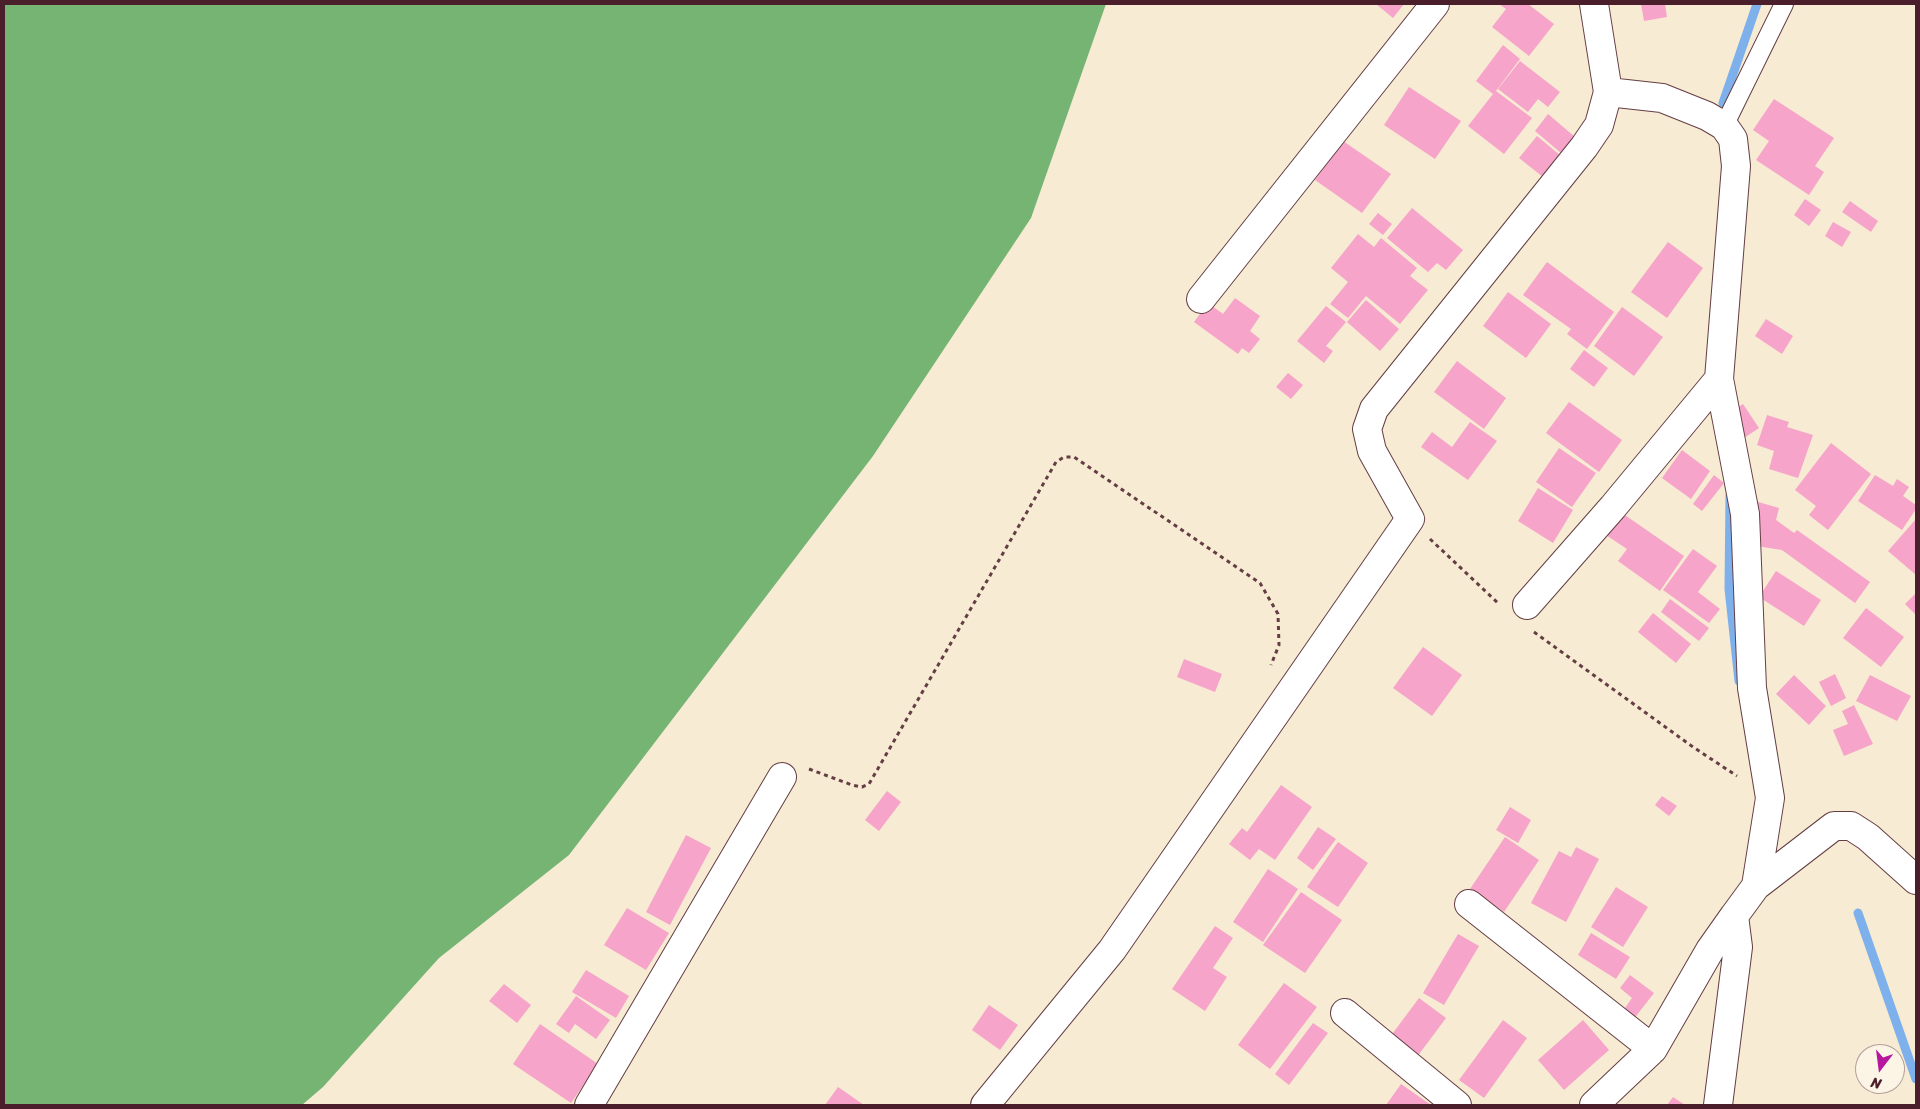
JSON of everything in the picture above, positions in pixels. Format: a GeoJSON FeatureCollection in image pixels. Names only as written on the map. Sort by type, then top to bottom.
{"type":"FeatureCollection","features":[{"type":"Feature","properties":{"kind":"street"},"geometry":{"type":"LineString","coordinates":[[1201,299],[1435,4]]}},
{"type":"Feature","properties":{"kind":"street"},"geometry":{"type":"LineString","coordinates":[[985,1105],[1112,950],[1410,519],[1372,451],[1367,429],[1374,409],[1584,147],[1600,124],[1608,92],[1594,4]]}},
{"type":"Feature","properties":{"kind":"street"},"geometry":{"type":"LineString","coordinates":[[1608,92],[1662,98],[1707,116],[1724,126],[1733,139],[1736,166],[1720,379],[1746,514],[1752,688],[1770,798],[1756,886]]}},
{"type":"Feature","properties":{"kind":"street"},"geometry":{"type":"LineString","coordinates":[[1520,614],[1720,379]]}},
{"type":"Feature","properties":{"kind":"street"},"geometry":{"type":"LineString","coordinates":[[589,1105],[782,777]]}},
{"type":"Feature","properties":{"kind":"street"},"geometry":{"type":"LineString","coordinates":[[1594,1105],[1653,1048],[1710,950],[1756,886],[1834,826],[1851,826],[1862,833],[1916,880]]}},
{"type":"Feature","properties":{"kind":"street"},"geometry":{"type":"LineString","coordinates":[[1469,904],[1653,1048]]}},
{"type":"Feature","properties":{"kind":"street"},"geometry":{"type":"LineString","coordinates":[[1718,1105],[1738,947],[1734,916]]}},
{"type":"Feature","properties":{"kind":"street"},"geometry":{"type":"LineString","coordinates":[[1345,1013],[1457,1105]]}},
{"type":"Feature","properties":{"kind":"lane"},"geometry":{"type":"LineString","coordinates":[[1724,126],[1784,4]]}},
{"type":"Feature","properties":{"kind":"path"},"geometry":{"type":"LineString","coordinates":[[782,777],[787,768],[798,765],[862,787],[869,784],[1056,462],[1064,457],[1074,457],[1260,583],[1278,614],[1279,645],[1268,672]]}},
{"type":"Feature","properties":{"kind":"path"},"geometry":{"type":"LineString","coordinates":[[1410,519],[1520,614],[1693,747],[1770,798]]}},
{"type":"Feature","properties":{"kind":"green space"},"geometry":{"type":"Polygon","coordinates":[[[4,4],[1106,4],[1031,218],[873,456],[569,855],[439,958],[323,1087],[302,1105],[4,1105],[4,4]]]}},
{"type":"Feature","properties":{"kind":"building"},"geometry":{"type":"Polygon","coordinates":[[[1376,4],[1404,4],[1393,18],[1376,4]]]}},
{"type":"Feature","properties":{"kind":"building"},"geometry":{"type":"Polygon","coordinates":[[[1499,4],[1528,4],[1554,24],[1529,56],[1492,27],[1506,9],[1499,4]]]}},
{"type":"Feature","properties":{"kind":"building"},"geometry":{"type":"Polygon","coordinates":[[[1641,4],[1665,4],[1667,17],[1644,21],[1641,4]]]}},
{"type":"Feature","properties":{"kind":"building"},"geometry":{"type":"Polygon","coordinates":[[[1503,45],[1520,59],[1496,91],[1532,118],[1504,154],[1468,126],[1493,94],[1476,81],[1503,45]]]}},
{"type":"Feature","properties":{"kind":"building"},"geometry":{"type":"Polygon","coordinates":[[[1520,61],[1560,92],[1548,107],[1538,99],[1528,112],[1498,89],[1520,61]]]}},
{"type":"Feature","properties":{"kind":"building"},"geometry":{"type":"Polygon","coordinates":[[[1409,87],[1461,121],[1435,159],[1384,125],[1409,87]]]}},
{"type":"Feature","properties":{"kind":"building"},"geometry":{"type":"Polygon","coordinates":[[[1774,99],[1834,138],[1815,166],[1824,172],[1809,195],[1756,160],[1769,141],[1753,130],[1774,99]]]}},
{"type":"Feature","properties":{"kind":"building"},"geometry":{"type":"Polygon","coordinates":[[[1548,114],[1575,137],[1561,153],[1535,131],[1548,114]]]}},
{"type":"Feature","properties":{"kind":"building"},"geometry":{"type":"Polygon","coordinates":[[[1537,136],[1561,156],[1543,177],[1519,158],[1537,136]]]}},
{"type":"Feature","properties":{"kind":"building"},"geometry":{"type":"Polygon","coordinates":[[[1343,141],[1391,174],[1362,213],[1315,180],[1343,141]]]}},
{"type":"Feature","properties":{"kind":"building"},"geometry":{"type":"Polygon","coordinates":[[[1805,199],[1821,210],[1809,226],[1794,215],[1805,199]]]}},
{"type":"Feature","properties":{"kind":"building"},"geometry":{"type":"Polygon","coordinates":[[[1850,201],[1878,221],[1871,232],[1842,212],[1850,201]]]}},
{"type":"Feature","properties":{"kind":"building"},"geometry":{"type":"Polygon","coordinates":[[[1412,208],[1463,250],[1446,270],[1437,263],[1428,272],[1387,238],[1412,208]]]}},
{"type":"Feature","properties":{"kind":"building"},"geometry":{"type":"Polygon","coordinates":[[[1378,213],[1392,224],[1383,235],[1369,224],[1378,213]]]}},
{"type":"Feature","properties":{"kind":"building"},"geometry":{"type":"Polygon","coordinates":[[[1833,222],[1851,232],[1842,247],[1825,236],[1833,222]]]}},
{"type":"Feature","properties":{"kind":"building"},"geometry":{"type":"Polygon","coordinates":[[[1358,234],[1374,247],[1381,238],[1417,268],[1410,276],[1428,290],[1400,324],[1366,296],[1348,318],[1330,304],[1348,282],[1331,268],[1358,234]]]}},
{"type":"Feature","properties":{"kind":"building"},"geometry":{"type":"Polygon","coordinates":[[[1668,242],[1703,268],[1667,318],[1631,292],[1668,242]]]}},
{"type":"Feature","properties":{"kind":"building"},"geometry":{"type":"Polygon","coordinates":[[[1547,262],[1614,312],[1587,349],[1567,334],[1571,329],[1523,295],[1547,262]]]}},
{"type":"Feature","properties":{"kind":"building"},"geometry":{"type":"Polygon","coordinates":[[[1508,292],[1551,324],[1526,358],[1483,326],[1508,292]]]}},
{"type":"Feature","properties":{"kind":"building"},"geometry":{"type":"Polygon","coordinates":[[[1235,298],[1260,316],[1250,331],[1260,339],[1249,353],[1242,348],[1238,354],[1194,322],[1208,303],[1223,314],[1235,298]]]}},
{"type":"Feature","properties":{"kind":"building"},"geometry":{"type":"Polygon","coordinates":[[[1366,300],[1399,329],[1380,351],[1347,322],[1366,300]]]}},
{"type":"Feature","properties":{"kind":"building"},"geometry":{"type":"Polygon","coordinates":[[[1326,306],[1346,322],[1326,346],[1333,351],[1324,363],[1297,341],[1326,306]]]}},
{"type":"Feature","properties":{"kind":"building"},"geometry":{"type":"Polygon","coordinates":[[[1622,307],[1663,337],[1634,376],[1594,346],[1622,307]]]}},
{"type":"Feature","properties":{"kind":"building"},"geometry":{"type":"Polygon","coordinates":[[[1766,319],[1793,336],[1782,354],[1755,336],[1766,319]]]}},
{"type":"Feature","properties":{"kind":"building"},"geometry":{"type":"Polygon","coordinates":[[[1584,350],[1608,368],[1594,387],[1570,369],[1584,350]]]}},
{"type":"Feature","properties":{"kind":"building"},"geometry":{"type":"Polygon","coordinates":[[[1457,361],[1506,398],[1484,429],[1434,392],[1457,361]]]}},
{"type":"Feature","properties":{"kind":"building"},"geometry":{"type":"Polygon","coordinates":[[[1288,373],[1303,385],[1291,399],[1276,387],[1288,373]]]}},
{"type":"Feature","properties":{"kind":"building"},"geometry":{"type":"Polygon","coordinates":[[[1569,402],[1622,440],[1599,472],[1546,433],[1569,402]]]}},
{"type":"Feature","properties":{"kind":"building"},"geometry":{"type":"Polygon","coordinates":[[[1743,404],[1759,428],[1744,438],[1728,414],[1743,404]]]}},
{"type":"Feature","properties":{"kind":"building"},"geometry":{"type":"Polygon","coordinates":[[[1767,415],[1789,422],[1787,427],[1813,435],[1798,478],[1769,469],[1774,451],[1757,445],[1767,415]]]}},
{"type":"Feature","properties":{"kind":"building"},"geometry":{"type":"Polygon","coordinates":[[[1470,422],[1497,441],[1468,480],[1421,447],[1432,432],[1452,447],[1470,422]]]}},
{"type":"Feature","properties":{"kind":"building"},"geometry":{"type":"Polygon","coordinates":[[[1831,443],[1871,474],[1828,530],[1809,515],[1816,506],[1795,490],[1831,443]]]}},
{"type":"Feature","properties":{"kind":"building"},"geometry":{"type":"Polygon","coordinates":[[[1559,448],[1596,473],[1572,507],[1536,482],[1559,448]]]}},
{"type":"Feature","properties":{"kind":"building"},"geometry":{"type":"Polygon","coordinates":[[[1682,450],[1710,471],[1691,499],[1662,478],[1682,450]]]}},
{"type":"Feature","properties":{"kind":"building"},"geometry":{"type":"Polygon","coordinates":[[[1714,475],[1724,483],[1702,511],[1693,504],[1714,475]]]}},
{"type":"Feature","properties":{"kind":"building"},"geometry":{"type":"Polygon","coordinates":[[[1875,475],[1893,486],[1897,479],[1909,487],[1903,496],[1916,505],[1916,509],[1902,530],[1858,501],[1875,475]]]}},
{"type":"Feature","properties":{"kind":"building"},"geometry":{"type":"Polygon","coordinates":[[[1538,488],[1573,510],[1553,543],[1518,521],[1538,488]]]}},
{"type":"Feature","properties":{"kind":"building"},"geometry":{"type":"Polygon","coordinates":[[[1748,499],[1779,508],[1776,520],[1794,533],[1797,530],[1870,582],[1855,603],[1782,550],[1750,545],[1748,499]]]}},
{"type":"Feature","properties":{"kind":"building"},"geometry":{"type":"Polygon","coordinates":[[[1622,513],[1684,556],[1660,591],[1618,561],[1627,549],[1606,535],[1622,513]]]}},
{"type":"Feature","properties":{"kind":"building"},"geometry":{"type":"Polygon","coordinates":[[[1916,519],[1916,575],[1888,551],[1916,519]]]}},
{"type":"Feature","properties":{"kind":"building"},"geometry":{"type":"Polygon","coordinates":[[[1693,549],[1717,566],[1698,592],[1720,609],[1709,623],[1663,590],[1693,549]]]}},
{"type":"Feature","properties":{"kind":"building"},"geometry":{"type":"Polygon","coordinates":[[[1776,571],[1821,600],[1804,626],[1759,597],[1776,571]]]}},
{"type":"Feature","properties":{"kind":"building"},"geometry":{"type":"Polygon","coordinates":[[[1916,593],[1916,615],[1905,604],[1916,593]]]}},
{"type":"Feature","properties":{"kind":"building"},"geometry":{"type":"Polygon","coordinates":[[[1670,599],[1709,628],[1699,641],[1661,612],[1670,599]]]}},
{"type":"Feature","properties":{"kind":"building"},"geometry":{"type":"Polygon","coordinates":[[[1866,608],[1904,637],[1881,667],[1843,638],[1866,608]]]}},
{"type":"Feature","properties":{"kind":"building"},"geometry":{"type":"Polygon","coordinates":[[[1653,613],[1691,644],[1676,663],[1638,632],[1653,613]]]}},
{"type":"Feature","properties":{"kind":"building"},"geometry":{"type":"Polygon","coordinates":[[[1423,647],[1462,675],[1432,716],[1393,688],[1423,647]]]}},
{"type":"Feature","properties":{"kind":"building"},"geometry":{"type":"Polygon","coordinates":[[[1184,659],[1222,674],[1215,692],[1177,677],[1184,659]]]}},
{"type":"Feature","properties":{"kind":"building"},"geometry":{"type":"Polygon","coordinates":[[[1835,674],[1846,698],[1831,706],[1819,682],[1835,674]]]}},
{"type":"Feature","properties":{"kind":"building"},"geometry":{"type":"Polygon","coordinates":[[[1794,675],[1826,706],[1809,725],[1776,694],[1794,675]]]}},
{"type":"Feature","properties":{"kind":"building"},"geometry":{"type":"Polygon","coordinates":[[[1870,675],[1911,696],[1897,721],[1856,701],[1870,675]]]}},
{"type":"Feature","properties":{"kind":"building"},"geometry":{"type":"Polygon","coordinates":[[[1854,705],[1873,744],[1844,756],[1833,730],[1848,724],[1842,711],[1854,705]]]}},
{"type":"Feature","properties":{"kind":"building"},"geometry":{"type":"Polygon","coordinates":[[[1281,785],[1312,807],[1275,860],[1259,849],[1250,860],[1229,844],[1242,828],[1247,832],[1281,785]]]}},
{"type":"Feature","properties":{"kind":"building"},"geometry":{"type":"Polygon","coordinates":[[[887,791],[901,802],[879,831],[865,820],[887,791]]]}},
{"type":"Feature","properties":{"kind":"building"},"geometry":{"type":"Polygon","coordinates":[[[1662,796],[1677,806],[1669,816],[1655,805],[1662,796]]]}},
{"type":"Feature","properties":{"kind":"building"},"geometry":{"type":"Polygon","coordinates":[[[1510,807],[1531,820],[1518,843],[1496,830],[1510,807]]]}},
{"type":"Feature","properties":{"kind":"building"},"geometry":{"type":"Polygon","coordinates":[[[1318,827],[1336,839],[1313,870],[1297,858],[1318,827]]]}},
{"type":"Feature","properties":{"kind":"building"},"geometry":{"type":"Polygon","coordinates":[[[686,835],[711,848],[670,925],[646,912],[686,835]]]}},
{"type":"Feature","properties":{"kind":"building"},"geometry":{"type":"Polygon","coordinates":[[[1505,837],[1539,860],[1504,912],[1470,889],[1505,837]]]}},
{"type":"Feature","properties":{"kind":"building"},"geometry":{"type":"Polygon","coordinates":[[[1338,842],[1368,863],[1338,907],[1307,887],[1338,842]]]}},
{"type":"Feature","properties":{"kind":"building"},"geometry":{"type":"Polygon","coordinates":[[[1576,847],[1599,859],[1566,922],[1531,903],[1559,851],[1571,857],[1576,847]]]}},
{"type":"Feature","properties":{"kind":"building"},"geometry":{"type":"Polygon","coordinates":[[[1268,869],[1298,889],[1263,942],[1233,922],[1268,869]]]}},
{"type":"Feature","properties":{"kind":"building"},"geometry":{"type":"Polygon","coordinates":[[[1616,887],[1648,907],[1623,947],[1591,927],[1616,887]]]}},
{"type":"Feature","properties":{"kind":"building"},"geometry":{"type":"Polygon","coordinates":[[[1301,892],[1342,920],[1305,973],[1263,945],[1301,892]]]}},
{"type":"Feature","properties":{"kind":"building"},"geometry":{"type":"Polygon","coordinates":[[[627,908],[669,933],[646,970],[604,945],[627,908]]]}},
{"type":"Feature","properties":{"kind":"building"},"geometry":{"type":"Polygon","coordinates":[[[1215,926],[1233,938],[1213,968],[1227,977],[1205,1011],[1172,989],[1215,926]]]}},
{"type":"Feature","properties":{"kind":"building"},"geometry":{"type":"Polygon","coordinates":[[[1591,933],[1630,957],[1616,979],[1578,955],[1591,933]]]}},
{"type":"Feature","properties":{"kind":"building"},"geometry":{"type":"Polygon","coordinates":[[[1458,934],[1479,946],[1444,1005],[1423,993],[1458,934]]]}},
{"type":"Feature","properties":{"kind":"building"},"geometry":{"type":"Polygon","coordinates":[[[586,970],[629,996],[616,1018],[572,992],[586,970]]]}},
{"type":"Feature","properties":{"kind":"building"},"geometry":{"type":"Polygon","coordinates":[[[1630,975],[1654,993],[1633,1020],[1622,1012],[1632,998],[1620,988],[1630,975]]]}},
{"type":"Feature","properties":{"kind":"building"},"geometry":{"type":"Polygon","coordinates":[[[1284,983],[1317,1007],[1270,1069],[1238,1045],[1284,983]]]}},
{"type":"Feature","properties":{"kind":"building"},"geometry":{"type":"Polygon","coordinates":[[[504,984],[531,1005],[517,1023],[489,1001],[504,984]]]}},
{"type":"Feature","properties":{"kind":"building"},"geometry":{"type":"Polygon","coordinates":[[[576,996],[610,1020],[596,1039],[575,1024],[569,1033],[556,1024],[576,996]]]}},
{"type":"Feature","properties":{"kind":"building"},"geometry":{"type":"Polygon","coordinates":[[[1419,998],[1446,1018],[1414,1061],[1387,1041],[1419,998]]]}},
{"type":"Feature","properties":{"kind":"building"},"geometry":{"type":"Polygon","coordinates":[[[989,1005],[1018,1025],[1000,1050],[972,1030],[989,1005]]]}},
{"type":"Feature","properties":{"kind":"building"},"geometry":{"type":"Polygon","coordinates":[[[1503,1020],[1527,1038],[1484,1098],[1459,1080],[1503,1020]]]}},
{"type":"Feature","properties":{"kind":"building"},"geometry":{"type":"Polygon","coordinates":[[[1583,1020],[1609,1050],[1564,1090],[1538,1060],[1583,1020]]]}},
{"type":"Feature","properties":{"kind":"building"},"geometry":{"type":"Polygon","coordinates":[[[1313,1023],[1328,1033],[1289,1085],[1275,1074],[1313,1023]]]}},
{"type":"Feature","properties":{"kind":"building"},"geometry":{"type":"Polygon","coordinates":[[[540,1024],[598,1064],[571,1103],[513,1064],[540,1024]]]}},
{"type":"Feature","properties":{"kind":"building"},"geometry":{"type":"Polygon","coordinates":[[[1401,1084],[1431,1105],[1386,1105],[1401,1084]]]}},
{"type":"Feature","properties":{"kind":"building"},"geometry":{"type":"Polygon","coordinates":[[[838,1087],[864,1105],[825,1105],[838,1087]]]}},
{"type":"Feature","properties":{"kind":"building"},"geometry":{"type":"Polygon","coordinates":[[[1673,1097],[1685,1105],[1667,1105],[1673,1097]]]}},
{"type":"Feature","properties":{"kind":"waterway"},"geometry":{"type":"LineString","coordinates":[[1723,103],[1757,4]]}},
{"type":"Feature","properties":{"kind":"waterway"},"geometry":{"type":"LineString","coordinates":[[1730,495],[1729,589],[1739,681]]}},
{"type":"Feature","properties":{"kind":"waterway"},"geometry":{"type":"LineString","coordinates":[[1858,913],[1916,1079]]}}]}
